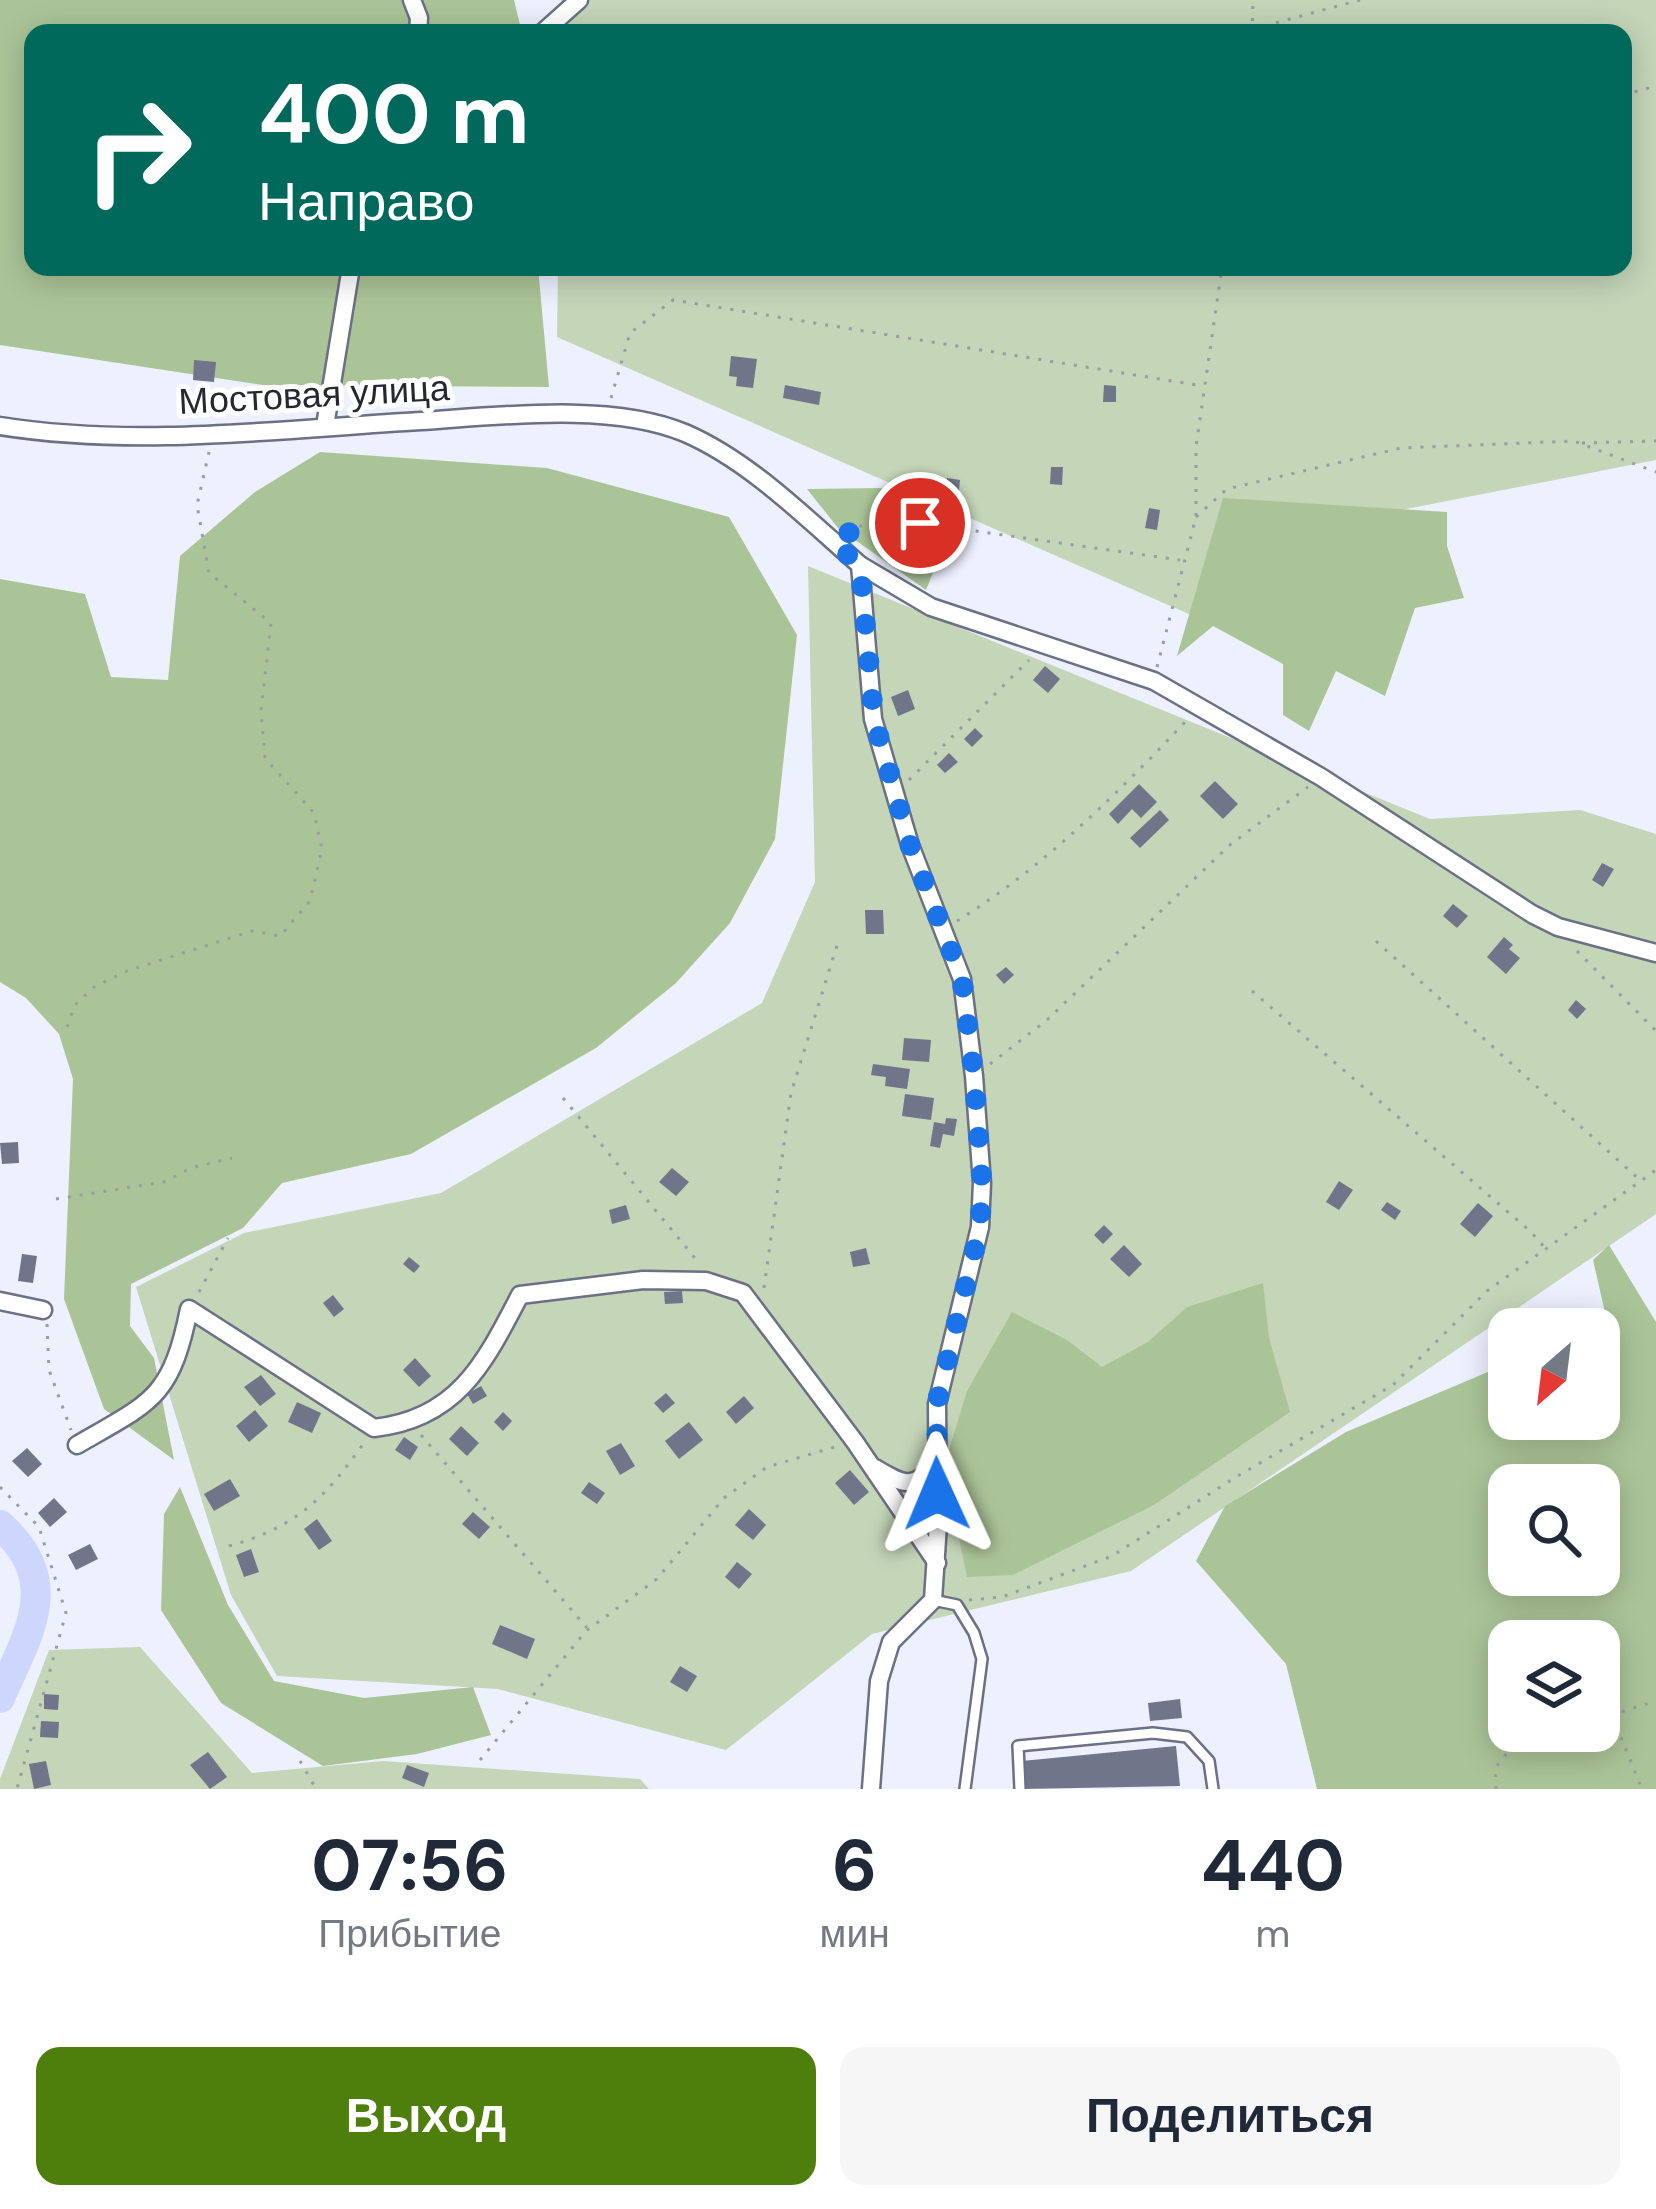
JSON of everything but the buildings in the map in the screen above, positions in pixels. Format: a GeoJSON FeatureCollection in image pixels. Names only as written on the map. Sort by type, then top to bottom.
{"type":"FeatureCollection","features":[{"type":"Feature","properties":{"kind":"street"},"geometry":{"type":"LineString","coordinates":[[552,24],[579,0]]}},
{"type":"Feature","properties":{"kind":"street"},"geometry":{"type":"LineString","coordinates":[[326,426],[350,276]]}},
{"type":"Feature","properties":{"kind":"street","name":"Мостовая улица"},"geometry":{"type":"LineString","coordinates":[[0,426],[78,435],[213,432],[535,414],[606,417],[683,432],[738,464],[860,565],[931,608],[1154,681],[1322,777],[1484,885],[1558,927],[1656,953]]}},
{"type":"Feature","properties":{"kind":"street"},"geometry":{"type":"LineString","coordinates":[[860,565],[874,719],[892,792],[962,979],[982,1183],[980,1227],[937,1403],[933,1600],[891,1642],[879,1681],[871,1789]]}},
{"type":"Feature","properties":{"kind":"street"},"geometry":{"type":"LineString","coordinates":[[77,1445],[158,1396],[182,1341],[189,1309],[374,1428],[409,1421],[462,1388],[483,1366],[520,1295],[643,1280],[716,1284],[742,1293],[761,1317],[855,1442],[937,1564]]}},
{"type":"Feature","properties":{"kind":"street"},"geometry":{"type":"LineString","coordinates":[[0,1301],[43,1310]]}},
{"type":"Feature","properties":{"kind":"street"},"geometry":{"type":"LineString","coordinates":[[872,1467],[910,1483],[922,1480],[935,1464]]}},
{"type":"Feature","properties":{"kind":"lane"},"geometry":{"type":"LineString","coordinates":[[933,1600],[957,1605],[974,1633],[982,1659],[965,1789]]}},
{"type":"Feature","properties":{"kind":"lane"},"geometry":{"type":"LineString","coordinates":[[1020,1789],[1018,1745],[1154,1733],[1187,1737],[1209,1761],[1213,1789]]}},
{"type":"Feature","properties":{"kind":"path"},"geometry":{"type":"LineString","coordinates":[[1276,24],[1360,0]]}},
{"type":"Feature","properties":{"kind":"path"},"geometry":{"type":"LineString","coordinates":[[1154,681],[1196,517],[1196,447],[1221,276]]}},
{"type":"Feature","properties":{"kind":"path"},"geometry":{"type":"LineString","coordinates":[[606,417],[630,333],[673,300],[1203,386]]}},
{"type":"Feature","properties":{"kind":"path"},"geometry":{"type":"LineString","coordinates":[[67,1027],[75,1005],[94,987],[201,944],[252,931],[280,936],[310,901],[322,849],[314,813],[265,758],[261,711],[271,623],[208,573],[197,506],[213,432]]}},
{"type":"Feature","properties":{"kind":"path"},"geometry":{"type":"LineString","coordinates":[[1196,517],[1227,489],[1401,448],[1656,441]]}},
{"type":"Feature","properties":{"kind":"path"},"geometry":{"type":"LineString","coordinates":[[1580,443],[1656,472]]}},
{"type":"Feature","properties":{"kind":"path"},"geometry":{"type":"LineString","coordinates":[[833,542],[876,517],[1182,560]]}},
{"type":"Feature","properties":{"kind":"path"},"geometry":{"type":"LineString","coordinates":[[892,792],[916,775],[1042,646]]}},
{"type":"Feature","properties":{"kind":"path"},"geometry":{"type":"LineString","coordinates":[[945,928],[992,899],[1133,777],[1199,707]]}},
{"type":"Feature","properties":{"kind":"path"},"geometry":{"type":"LineString","coordinates":[[974,1076],[1047,1020],[1231,844],[1322,777]]}},
{"type":"Feature","properties":{"kind":"path"},"geometry":{"type":"LineString","coordinates":[[1558,927],[1586,962],[1656,1031]]}},
{"type":"Feature","properties":{"kind":"path"},"geometry":{"type":"LineString","coordinates":[[761,1317],[791,1093],[838,939]]}},
{"type":"Feature","properties":{"kind":"path"},"geometry":{"type":"LineString","coordinates":[[1376,941],[1641,1180]]}},
{"type":"Feature","properties":{"kind":"path"},"geometry":{"type":"LineString","coordinates":[[1252,991],[1546,1249]]}},
{"type":"Feature","properties":{"kind":"path"},"geometry":{"type":"LineString","coordinates":[[562,1097],[716,1284]]}},
{"type":"Feature","properties":{"kind":"path"},"geometry":{"type":"LineString","coordinates":[[56,1198],[164,1182],[190,1168],[232,1158]]}},
{"type":"Feature","properties":{"kind":"path"},"geometry":{"type":"LineString","coordinates":[[933,1600],[1002,1597],[1112,1556],[1393,1385],[1487,1291],[1656,1170]]}},
{"type":"Feature","properties":{"kind":"path"},"geometry":{"type":"LineString","coordinates":[[189,1309],[228,1238]]}},
{"type":"Feature","properties":{"kind":"path"},"geometry":{"type":"LineString","coordinates":[[43,1310],[49,1370],[77,1445]]}},
{"type":"Feature","properties":{"kind":"path"},"geometry":{"type":"LineString","coordinates":[[409,1421],[588,1630]]}},
{"type":"Feature","properties":{"kind":"path"},"geometry":{"type":"LineString","coordinates":[[230,1546],[268,1534],[310,1510],[338,1481],[374,1428]]}},
{"type":"Feature","properties":{"kind":"path"},"geometry":{"type":"LineString","coordinates":[[480,1760],[588,1630],[657,1579],[724,1498],[767,1466],[855,1442]]}},
{"type":"Feature","properties":{"kind":"path"},"geometry":{"type":"LineString","coordinates":[[0,1487],[39,1527],[67,1613],[17,1789]]}},
{"type":"Feature","properties":{"kind":"path"},"geometry":{"type":"LineString","coordinates":[[1620,1712],[1656,1701]]}},
{"type":"Feature","properties":{"kind":"path"},"geometry":{"type":"LineString","coordinates":[[1620,1735],[1642,1789]]}},
{"type":"Feature","properties":{"kind":"path"},"geometry":{"type":"LineString","coordinates":[[1496,1789],[1495,1768],[1509,1752]]}},
{"type":"Feature","properties":{"kind":"path"},"geometry":{"type":"LineString","coordinates":[[300,1761],[316,1789]]}},
{"type":"Feature","properties":{"kind":"green space"},"geometry":{"type":"Polygon","coordinates":[[[0,0],[514,0],[520,24],[24,24],[24,276],[539,276],[549,387],[263,385],[0,345],[0,0]]]}},
{"type":"Feature","properties":{"kind":"green space"},"geometry":{"type":"Polygon","coordinates":[[[561,0],[1656,0],[1656,460],[1243,541],[1207,622],[557,337],[558,276],[1632,276],[1632,24],[561,24],[561,0]]]}},
{"type":"Feature","properties":{"kind":"green space"},"geometry":{"type":"Polygon","coordinates":[[[320,452],[547,468],[729,517],[797,635],[775,839],[730,923],[676,983],[596,1048],[411,1154],[282,1183],[243,1228],[131,1284],[130,1326],[154,1358],[174,1460],[104,1409],[64,1299],[73,1079],[59,1034],[26,998],[0,982],[0,579],[85,594],[111,677],[168,680],[180,556],[255,492],[320,452]]]}},
{"type":"Feature","properties":{"kind":"green space"},"geometry":{"type":"Polygon","coordinates":[[[881,488],[948,536],[926,590],[838,528],[807,489],[881,488]]]}},
{"type":"Feature","properties":{"kind":"green space"},"geometry":{"type":"Polygon","coordinates":[[[1223,498],[1447,512],[1447,546],[1464,598],[1415,608],[1385,696],[1336,671],[1309,731],[1283,715],[1283,664],[1213,626],[1177,656],[1223,498]]]}},
{"type":"Feature","properties":{"kind":"green space"},"geometry":{"type":"Polygon","coordinates":[[[808,566],[1430,819],[1580,810],[1656,834],[1656,1214],[1518,1308],[1488,1308],[1488,1328],[1131,1571],[872,1634],[726,1750],[498,1689],[277,1676],[231,1595],[136,1287],[244,1233],[441,1193],[762,1003],[815,882],[808,566]]]}},
{"type":"Feature","properties":{"kind":"green space"},"geometry":{"type":"Polygon","coordinates":[[[1609,1245],[1656,1322],[1656,1789],[1317,1789],[1286,1664],[1196,1561],[1225,1506],[1346,1432],[1488,1372],[1488,1440],[1620,1440],[1620,1308],[1604,1308],[1593,1260],[1609,1245]]]}},
{"type":"Feature","properties":{"kind":"green space"},"geometry":{"type":"Polygon","coordinates":[[[1263,1283],[1269,1338],[1290,1412],[1154,1505],[1013,1575],[967,1577],[944,1466],[967,1391],[1012,1312],[1067,1340],[1102,1367],[1148,1342],[1187,1307],[1263,1283]]]}},
{"type":"Feature","properties":{"kind":"green space"},"geometry":{"type":"Polygon","coordinates":[[[180,1487],[228,1605],[274,1681],[364,1698],[473,1687],[491,1735],[417,1754],[323,1766],[221,1703],[161,1610],[164,1514],[180,1487]]]}},
{"type":"Feature","properties":{"kind":"green space"},"geometry":{"type":"Polygon","coordinates":[[[140,1647],[252,1773],[383,1761],[640,1779],[649,1789],[0,1789],[49,1650],[140,1647]]]}},
{"type":"Feature","properties":{"kind":"waterway"},"geometry":{"type":"LineString","coordinates":[[0,1525],[20,1546],[36,1588],[29,1630],[0,1698]]}},
{"type":"Feature","properties":{"kind":"route"},"geometry":{"type":"LineString","coordinates":[[920,523],[876,517],[833,542],[860,565],[874,719],[892,792],[962,979],[974,1076],[982,1183],[980,1227],[937,1403],[937,1494]]}}]}
